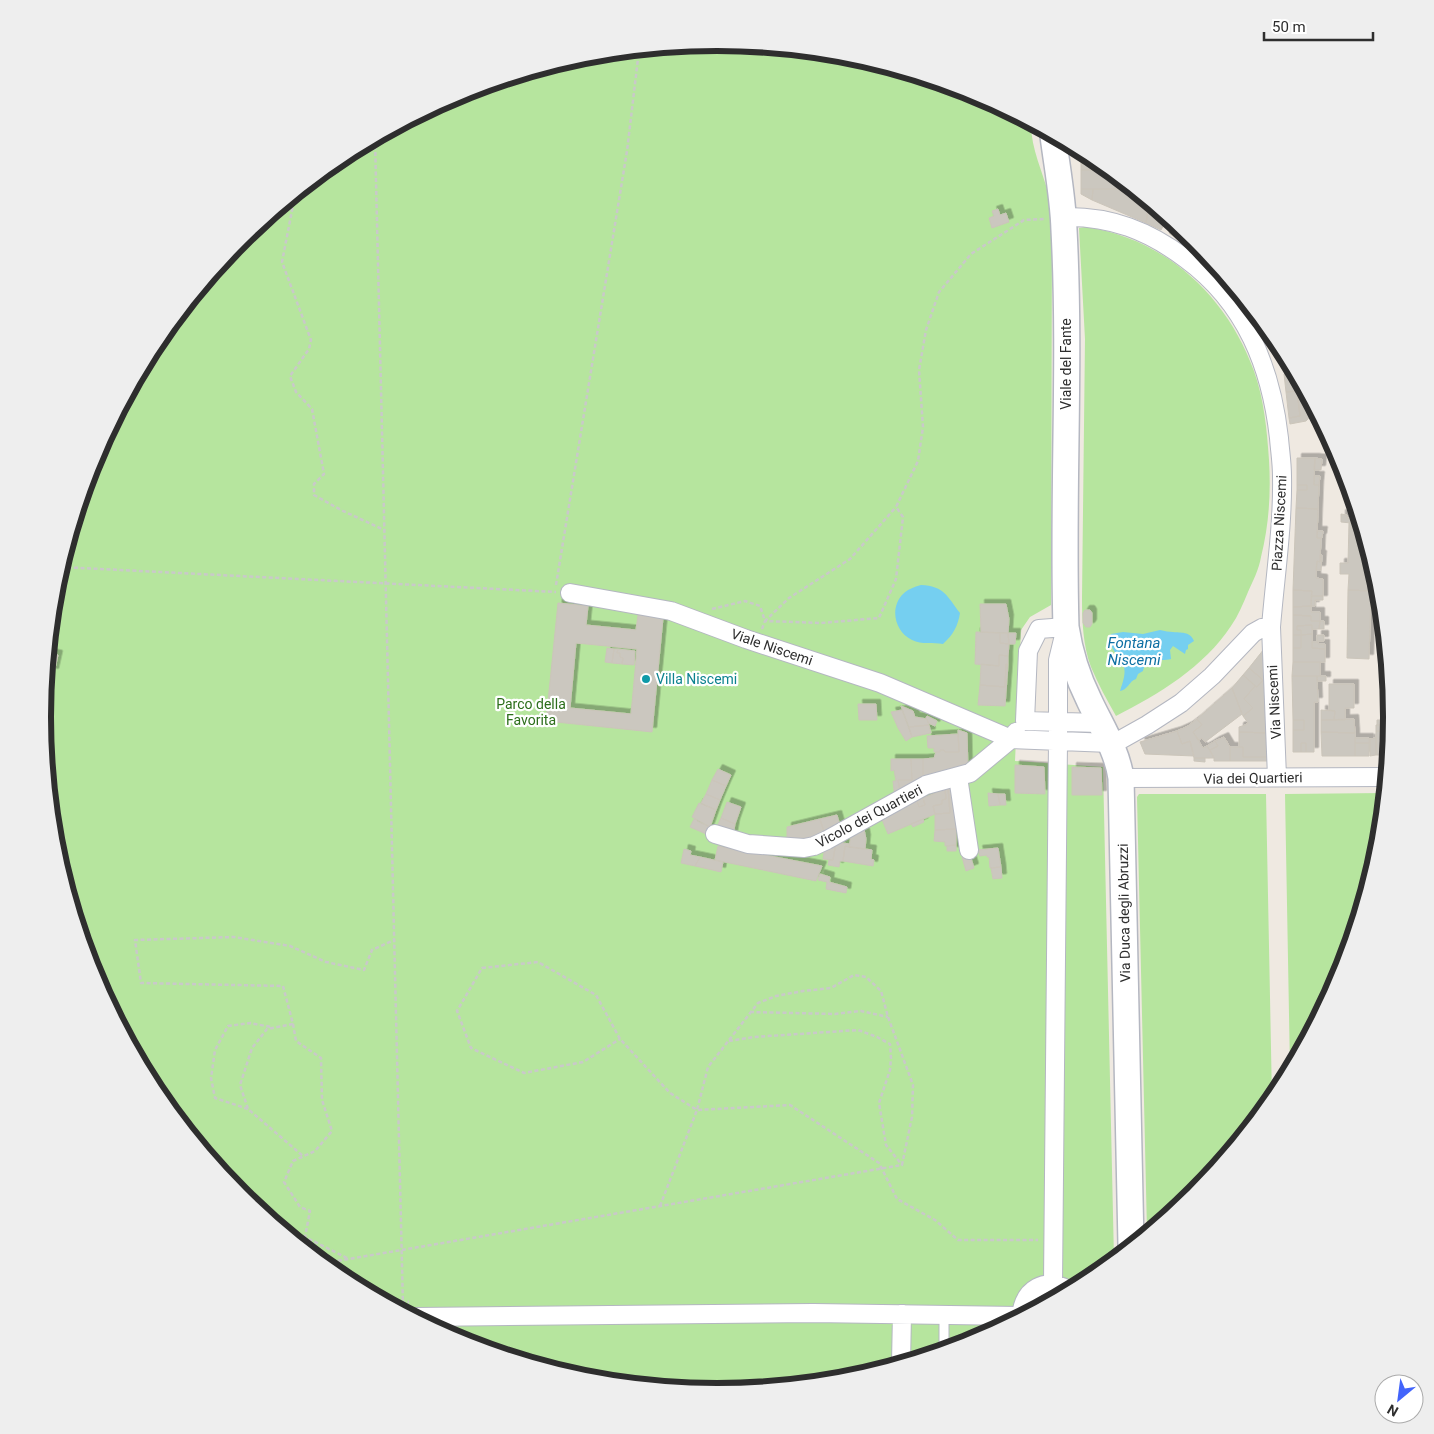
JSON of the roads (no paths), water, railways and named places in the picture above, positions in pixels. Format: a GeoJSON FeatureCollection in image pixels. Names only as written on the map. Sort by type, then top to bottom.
{"type":"FeatureCollection","features":[{"type":"Feature","properties":{"kind":"street","name":"Viale del Fante"},"geometry":{"type":"LineString","coordinates":[[1053,142],[1066,340],[1065,592]]}},
{"type":"Feature","properties":{"kind":"street","name":"Piazza Niscemi"},"geometry":{"type":"LineString","coordinates":[[1058,218],[1100,219],[1124,225],[1148,234],[1171,247],[1199,268],[1217,286],[1249,331],[1261,356],[1270,385],[1276,413],[1282,473],[1282,504],[1271,627]]}},
{"type":"Feature","properties":{"kind":"street","name":"Viale Niscemi"},"geometry":{"type":"LineString","coordinates":[[562,592],[671,611],[756,642],[880,683],[1011,739]]}},
{"type":"Feature","properties":{"kind":"street","name":"Via Duca degli Abruzzi"},"geometry":{"type":"LineString","coordinates":[[1065,592],[1066,627],[1075,669],[1117,761],[1121,778],[1132,1237]]}},
{"type":"Feature","properties":{"kind":"street"},"geometry":{"type":"LineString","coordinates":[[1022,1308],[1027,1296],[1034,1289],[1043,1285],[1061,1287],[1054,1240],[1058,741],[1058,722],[1058,660],[1066,627],[1039,629],[1028,651],[1025,720],[1058,722],[1105,733]]}},
{"type":"Feature","properties":{"kind":"street"},"geometry":{"type":"LineString","coordinates":[[1011,739],[1058,741],[1147,725],[1181,703],[1212,676],[1253,633],[1262,628],[1271,627]]}},
{"type":"Feature","properties":{"kind":"street","name":"Via Niscemi"},"geometry":{"type":"LineString","coordinates":[[1271,627],[1277,777]]}},
{"type":"Feature","properties":{"kind":"street","name":"Vicolo dei Quartieri"},"geometry":{"type":"LineString","coordinates":[[715,834],[748,844],[804,848],[814,846],[926,785],[970,773],[1011,739],[1025,720]]}},
{"type":"Feature","properties":{"kind":"street"},"geometry":{"type":"LineString","coordinates":[[958,777],[969,850]]}},
{"type":"Feature","properties":{"kind":"street","name":"Via dei Quartieri"},"geometry":{"type":"LineString","coordinates":[[1121,778],[1380,777]]}},
{"type":"Feature","properties":{"kind":"street"},"geometry":{"type":"LineString","coordinates":[[429,1317],[813,1313],[1007,1316]]}},
{"type":"Feature","properties":{"kind":"street"},"geometry":{"type":"LineString","coordinates":[[901,1356],[902,1314]]}},
{"type":"Feature","properties":{"kind":"lane"},"geometry":{"type":"LineString","coordinates":[[944,1315],[944,1342]]}},
{"type":"Feature","properties":{"kind":"water"},"geometry":{"type":"Polygon","coordinates":[[[921,585],[935,587],[940,590],[960,613],[954,630],[943,644],[912,640],[898,626],[895,613],[899,600],[907,591],[921,585]]]}},
{"type":"Feature","properties":{"kind":"water","name":"Fontana Niscemi"},"geometry":{"type":"Polygon","coordinates":[[[1160,630],[1185,633],[1194,641],[1188,645],[1185,654],[1173,646],[1170,650],[1171,659],[1154,660],[1147,663],[1136,679],[1120,691],[1124,679],[1124,667],[1110,643],[1111,634],[1123,632],[1143,634],[1160,630]]]}},
{"type":"Feature","properties":{"kind":"place","name":"Villa Niscemi"},"geometry":{"type":"Point","coordinates":[646,679]}},
{"type":"Feature","properties":{"kind":"park label","name":"Parco della Favorita"},"geometry":{"type":"Point","coordinates":[531,712]}}]}
